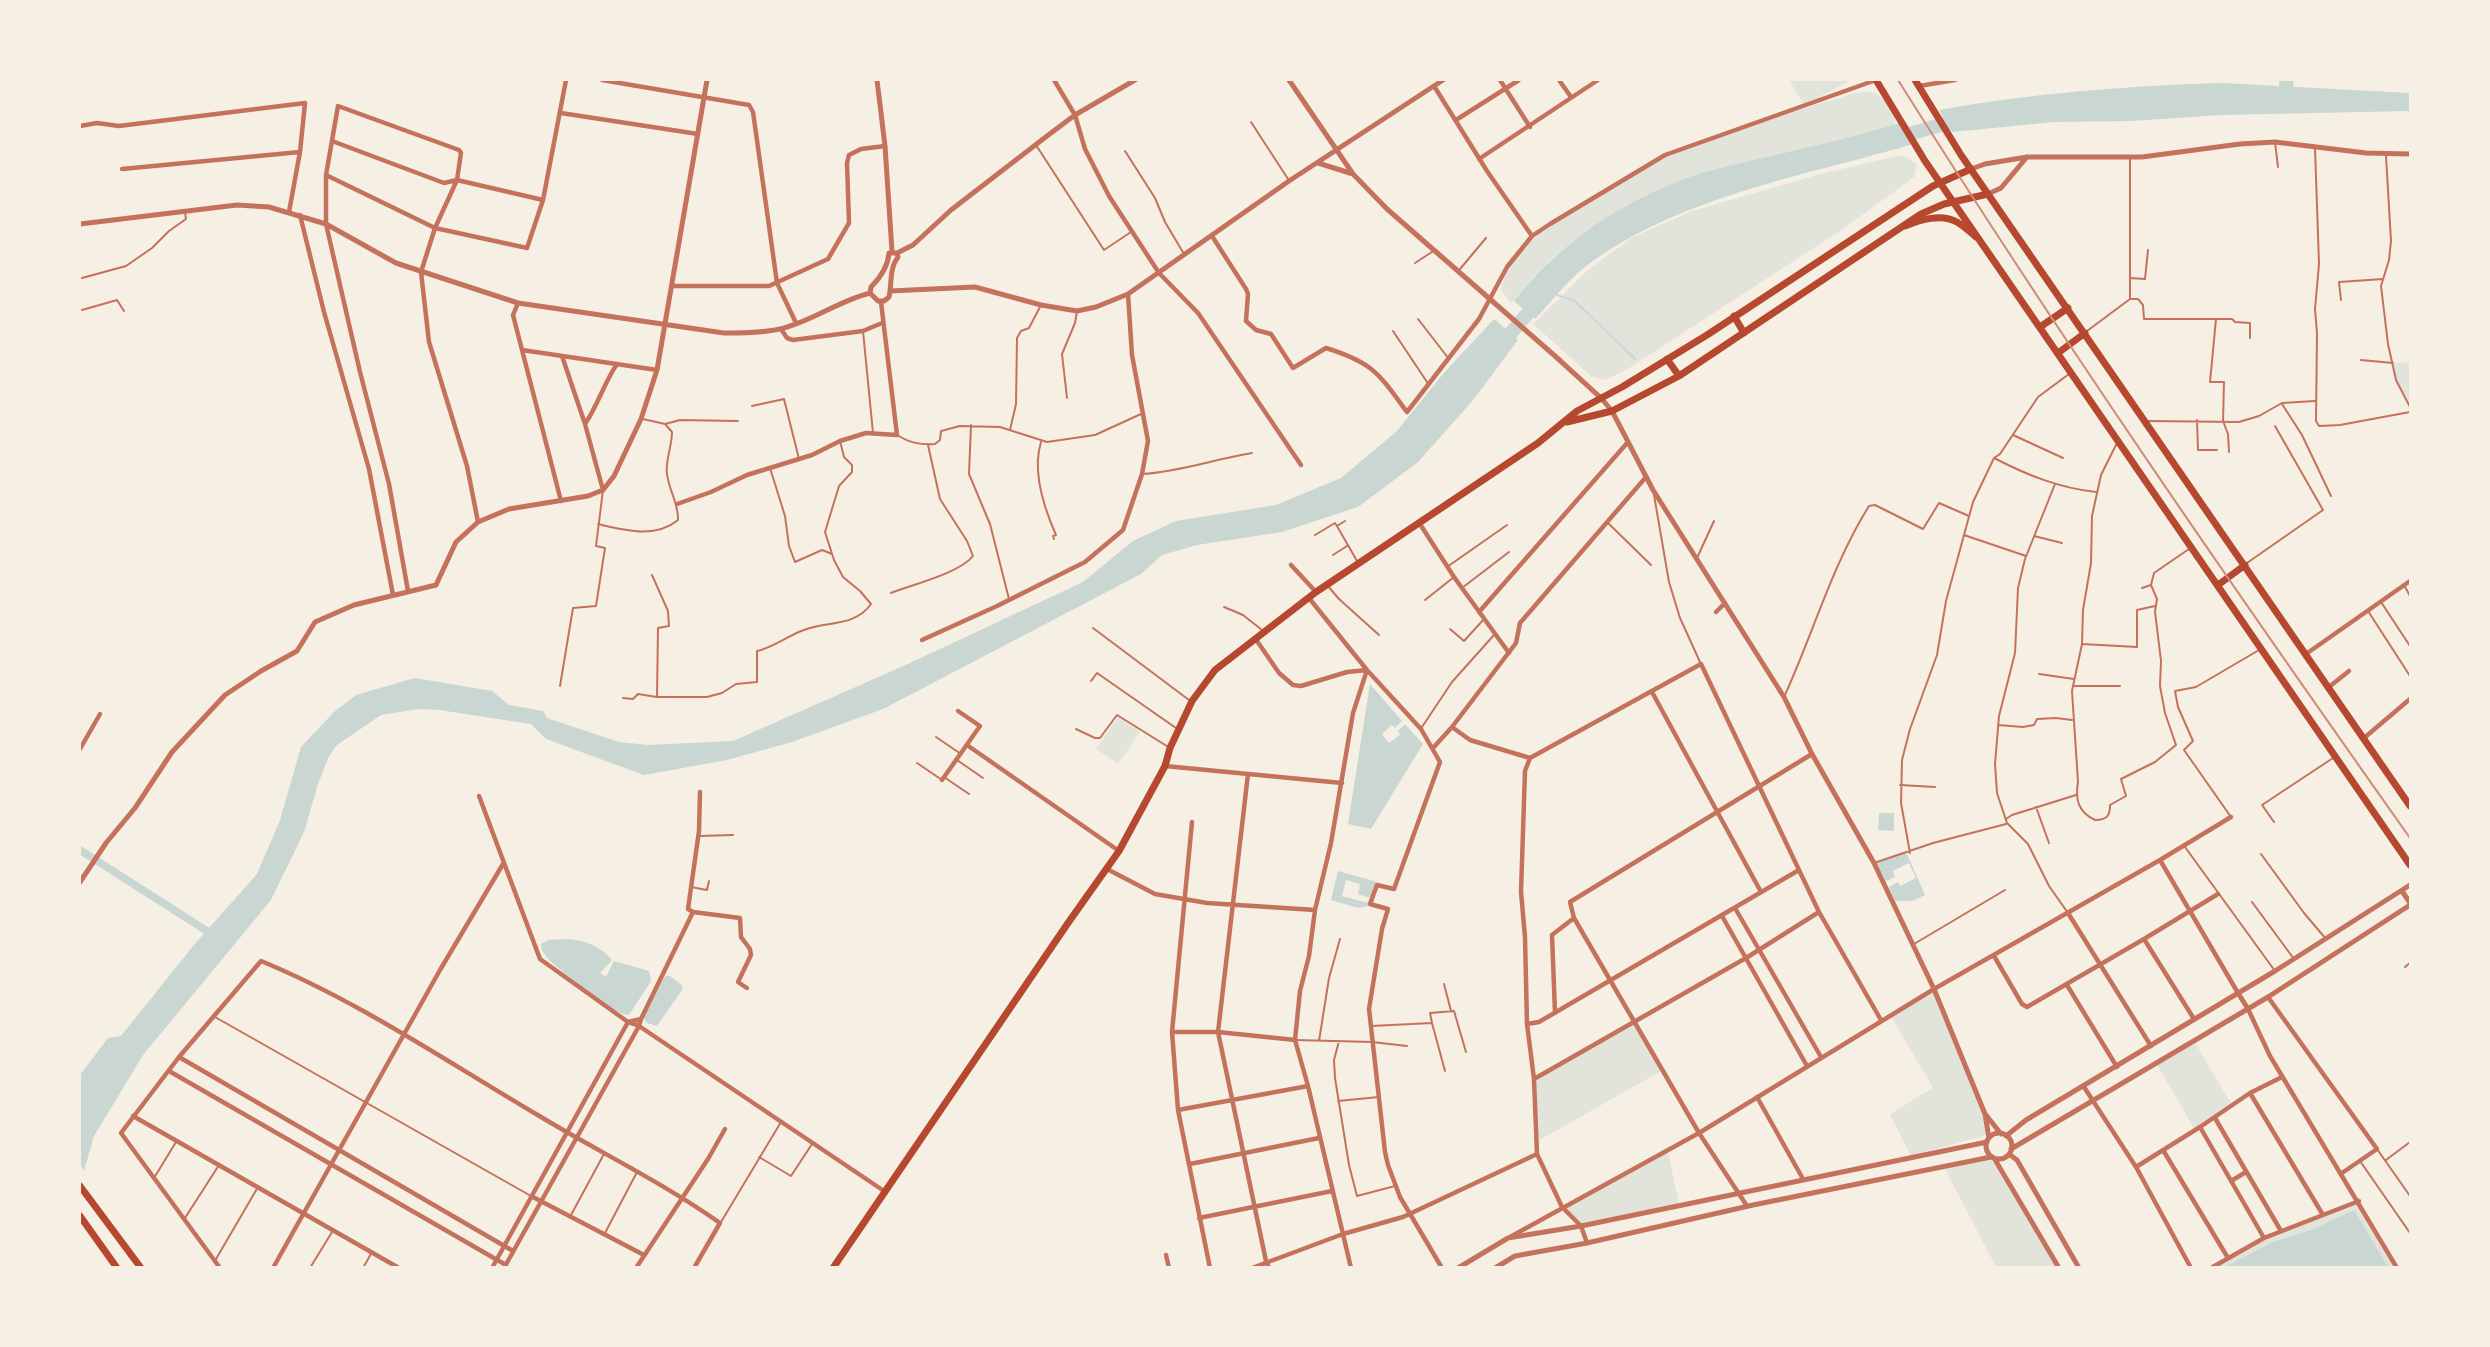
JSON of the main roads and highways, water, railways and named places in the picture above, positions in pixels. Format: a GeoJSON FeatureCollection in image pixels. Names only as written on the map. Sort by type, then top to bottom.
{"type":"FeatureCollection","features":[{"type":"Feature","properties":{"kind":"main road"},"geometry":{"type":"LineString","coordinates":[[1876,80],[1925,161],[2410,865]]}},
{"type":"Feature","properties":{"kind":"main road"},"geometry":{"type":"LineString","coordinates":[[1917,83],[1961,155],[2410,806]]}},
{"type":"Feature","properties":{"kind":"main road"},"geometry":{"type":"LineString","coordinates":[[833,1268],[1107,869],[1164,766],[1192,701],[1215,670],[1316,592],[1420,524],[1565,422],[1577,411],[1667,359],[1885,216],[1940,183],[1971,169]]}},
{"type":"Feature","properties":{"kind":"main road"},"geometry":{"type":"LineString","coordinates":[[1565,422],[1612,411],[1679,376],[1921,214],[1954,202],[1988,194]]}},
{"type":"Feature","properties":{"kind":"main road"},"geometry":{"type":"LineString","coordinates":[[1905,226],[1925,219],[1949,219],[1979,238]]}},
{"type":"Feature","properties":{"kind":"main road"},"geometry":{"type":"LineString","coordinates":[[2040,327],[2068,308]]}},
{"type":"Feature","properties":{"kind":"main road"},"geometry":{"type":"LineString","coordinates":[[1734,316],[1744,333]]}},
{"type":"Feature","properties":{"kind":"main road"},"geometry":{"type":"LineString","coordinates":[[2058,353],[2085,333]]}},
{"type":"Feature","properties":{"kind":"main road"},"geometry":{"type":"LineString","coordinates":[[1667,359],[1679,376]]}},
{"type":"Feature","properties":{"kind":"main road"},"geometry":{"type":"LineString","coordinates":[[2218,585],[2245,565]]}},
{"type":"Feature","properties":{"kind":"main road"},"geometry":{"type":"LineString","coordinates":[[80,1186],[141,1268]]}},
{"type":"Feature","properties":{"kind":"main road"},"geometry":{"type":"LineString","coordinates":[[80,1216],[117,1268]]}},
{"type":"Feature","properties":{"kind":"waterway"},"geometry":{"type":"LineString","coordinates":[[2286,80],[2287,101]]}},
{"type":"Feature","properties":{"kind":"waterway"},"geometry":{"type":"LineString","coordinates":[[1895,138],[1955,121]]}},
{"type":"Feature","properties":{"kind":"waterway"},"geometry":{"type":"LineString","coordinates":[[1557,295],[1575,301],[1635,359]]}},
{"type":"Feature","properties":{"kind":"waterway"},"geometry":{"type":"LineString","coordinates":[[1499,347],[1539,300]]}},
{"type":"Feature","properties":{"kind":"waterway"},"geometry":{"type":"LineString","coordinates":[[80,850],[207,931]]}},
{"type":"Feature","properties":{"kind":"railway"},"geometry":{"type":"LineString","coordinates":[[1898,80],[2085,368],[2410,838]]}}]}
